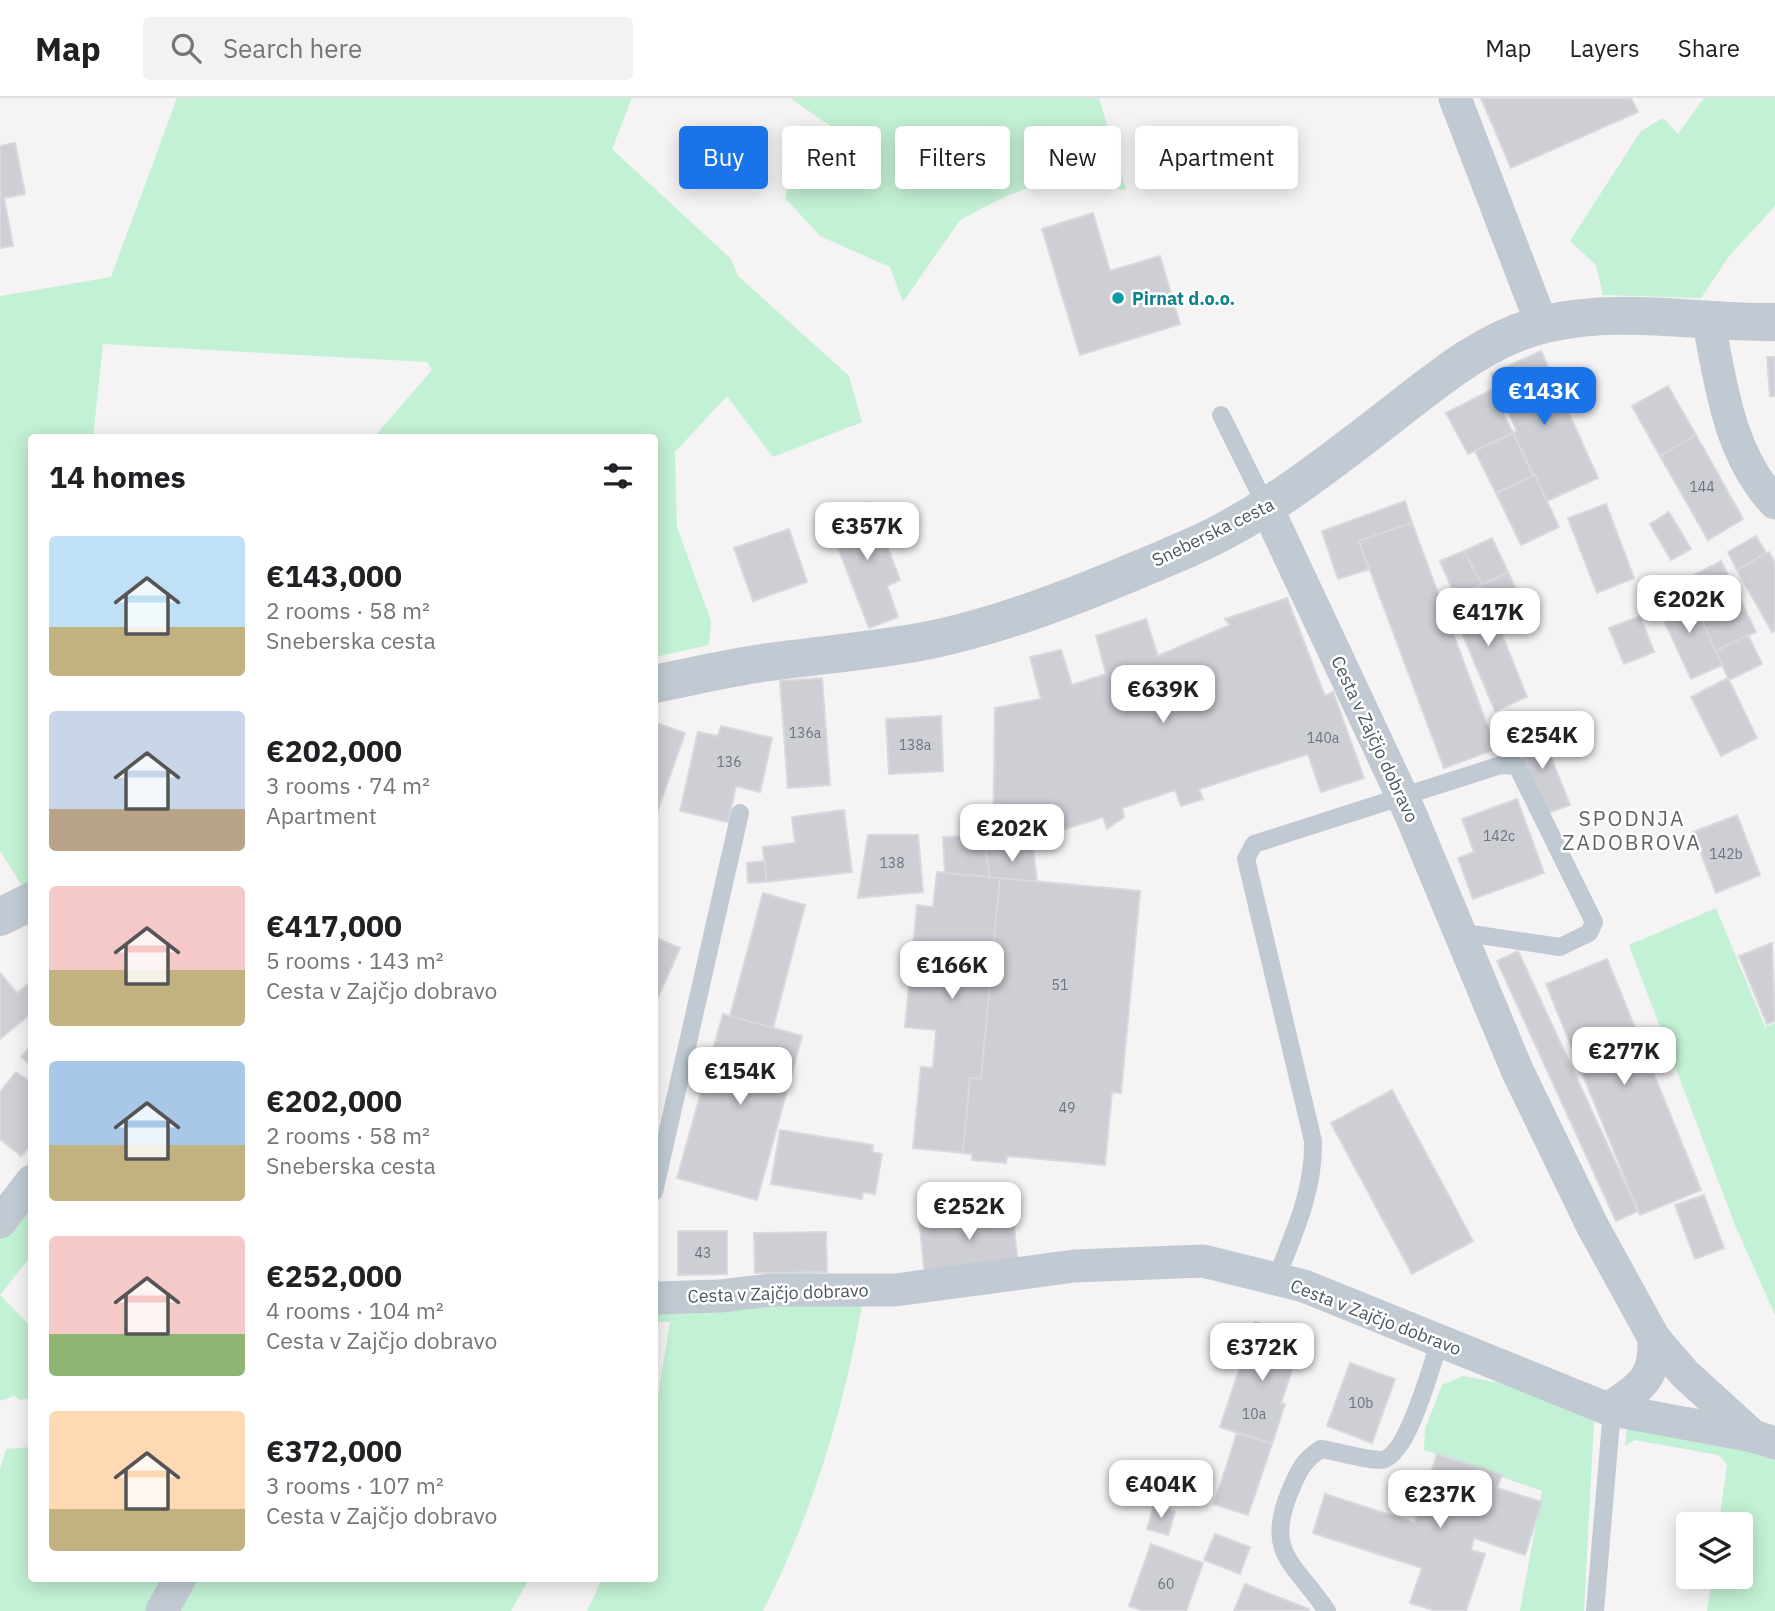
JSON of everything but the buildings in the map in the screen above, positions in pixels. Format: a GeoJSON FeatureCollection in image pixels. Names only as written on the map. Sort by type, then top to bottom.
{"type":"FeatureCollection","features":[{"type":"Feature","properties":{"kind":"street"},"geometry":{"type":"LineString","coordinates":[[1455,98],[1542,325]]}},
{"type":"Feature","properties":{"kind":"street","name":"Sneberska cesta"},"geometry":{"type":"LineString","coordinates":[[658,683],[758,663],[931,640],[997,623],[1188,548],[1267,508],[1464,361],[1518,332],[1542,325],[1610,315],[1775,322]]}},
{"type":"Feature","properties":{"kind":"street"},"geometry":{"type":"LineString","coordinates":[[1708,319],[1730,426],[1764,491],[1775,503]]}},
{"type":"Feature","properties":{"kind":"street","name":"Cesta v Zajčjo dobravo"},"geometry":{"type":"LineString","coordinates":[[1267,508],[1403,798],[1517,1070],[1593,1227],[1654,1338],[1685,1374],[1764,1440]]}},
{"type":"Feature","properties":{"kind":"street"},"geometry":{"type":"LineString","coordinates":[[0,917],[28,903]]}},
{"type":"Feature","properties":{"kind":"street"},"geometry":{"type":"LineString","coordinates":[[0,1222],[28,1186]]}},
{"type":"Feature","properties":{"kind":"street","name":"Cesta v Zajčjo dobravo"},"geometry":{"type":"LineString","coordinates":[[658,1298],[720,1296],[772,1290],[895,1290],[1074,1266],[1203,1261],[1304,1286],[1610,1410],[1764,1440]]}},
{"type":"Feature","properties":{"kind":"street"},"geometry":{"type":"LineString","coordinates":[[1610,1410],[1637,1389],[1648,1375],[1655,1361],[1654,1338]]}},
{"type":"Feature","properties":{"kind":"street"},"geometry":{"type":"LineString","coordinates":[[162,1611],[178,1582]]}},
{"type":"Feature","properties":{"kind":"lane"},"geometry":{"type":"LineString","coordinates":[[1221,415],[1267,508]]}},
{"type":"Feature","properties":{"kind":"lane"},"geometry":{"type":"LineString","coordinates":[[1276,1279],[1308,1196],[1314,1170],[1313,1141],[1246,859],[1254,844],[1277,835],[1403,798],[1501,765],[1517,766],[1594,922],[1589,933],[1560,947],[1458,932]]}},
{"type":"Feature","properties":{"kind":"lane"},"geometry":{"type":"LineString","coordinates":[[658,1174],[740,813]]}},
{"type":"Feature","properties":{"kind":"lane"},"geometry":{"type":"LineString","coordinates":[[1327,1611],[1295,1570],[1281,1545],[1280,1517],[1294,1480],[1305,1459],[1321,1449],[1381,1461],[1396,1455],[1405,1439],[1440,1341]]}},
{"type":"Feature","properties":{"kind":"lane"},"geometry":{"type":"LineString","coordinates":[[1595,1611],[1610,1410]]}},
{"type":"Feature","properties":{"kind":"green space"},"geometry":{"type":"Polygon","coordinates":[[[177,98],[632,98],[612,149],[731,259],[738,276],[849,376],[862,422],[773,457],[727,396],[675,452],[677,527],[711,621],[709,645],[658,656],[658,434],[377,434],[432,370],[427,362],[103,344],[93,434],[28,434],[28,883],[22,886],[0,851],[0,296],[111,277],[177,98]]]}},
{"type":"Feature","properties":{"kind":"green space"},"geometry":{"type":"Polygon","coordinates":[[[790,98],[1099,98],[1107,126],[1024,126],[1024,189],[960,220],[903,302],[890,267],[820,236],[785,198],[787,189],[881,189],[881,126],[830,126],[790,98]]]}},
{"type":"Feature","properties":{"kind":"green space"},"geometry":{"type":"Polygon","coordinates":[[[1704,98],[1775,98],[1775,206],[1730,255],[1701,298],[1603,295],[1596,265],[1570,241],[1641,131],[1663,118],[1678,134],[1704,98]]]}},
{"type":"Feature","properties":{"kind":"green space"},"geometry":{"type":"Polygon","coordinates":[[[1121,173],[1126,190],[1118,189],[1121,189],[1121,173]]]}},
{"type":"Feature","properties":{"kind":"green space"},"geometry":{"type":"Polygon","coordinates":[[[1716,908],[1765,1027],[1775,1023],[1775,1315],[1735,1225],[1629,945],[1716,908]]]}},
{"type":"Feature","properties":{"kind":"green space"},"geometry":{"type":"Polygon","coordinates":[[[28,1199],[28,1260],[0,1295],[0,1235],[28,1199]]]}},
{"type":"Feature","properties":{"kind":"green space"},"geometry":{"type":"Polygon","coordinates":[[[0,1295],[28,1324],[28,1398],[21,1400],[14,1396],[0,1401],[0,1295]]]}},
{"type":"Feature","properties":{"kind":"green space"},"geometry":{"type":"Polygon","coordinates":[[[863,1300],[846,1381],[825,1459],[797,1536],[763,1611],[587,1611],[601,1582],[658,1582],[658,1396],[670,1322],[658,1322],[658,1306],[863,1300]]]}},
{"type":"Feature","properties":{"kind":"green space"},"geometry":{"type":"Polygon","coordinates":[[[1463,1376],[1516,1386],[1588,1415],[1594,1422],[1584,1611],[1520,1611],[1542,1491],[1424,1450],[1425,1429],[1442,1385],[1463,1376]]]}},
{"type":"Feature","properties":{"kind":"green space"},"geometry":{"type":"Polygon","coordinates":[[[1627,1427],[1775,1450],[1775,1611],[1707,1611],[1710,1589],[1753,1589],[1753,1512],[1721,1512],[1727,1464],[1718,1455],[1635,1440],[1625,1446],[1627,1427]]]}},
{"type":"Feature","properties":{"kind":"green space"},"geometry":{"type":"Polygon","coordinates":[[[28,1447],[28,1582],[167,1582],[149,1611],[0,1611],[0,1469],[6,1449],[28,1447]]]}},
{"type":"Feature","properties":{"kind":"green space"},"geometry":{"type":"Polygon","coordinates":[[[191,1582],[527,1582],[511,1611],[175,1611],[191,1582]]]}},
{"type":"Feature","properties":{"kind":"place","name":"Pirnat d.o.o."},"geometry":{"type":"Point","coordinates":[1118,298]}},
{"type":"Feature","properties":{"kind":"district","name":"SPODNJA ZADOBROVA"},"geometry":{"type":"Point","coordinates":[1632,830]}}]}
